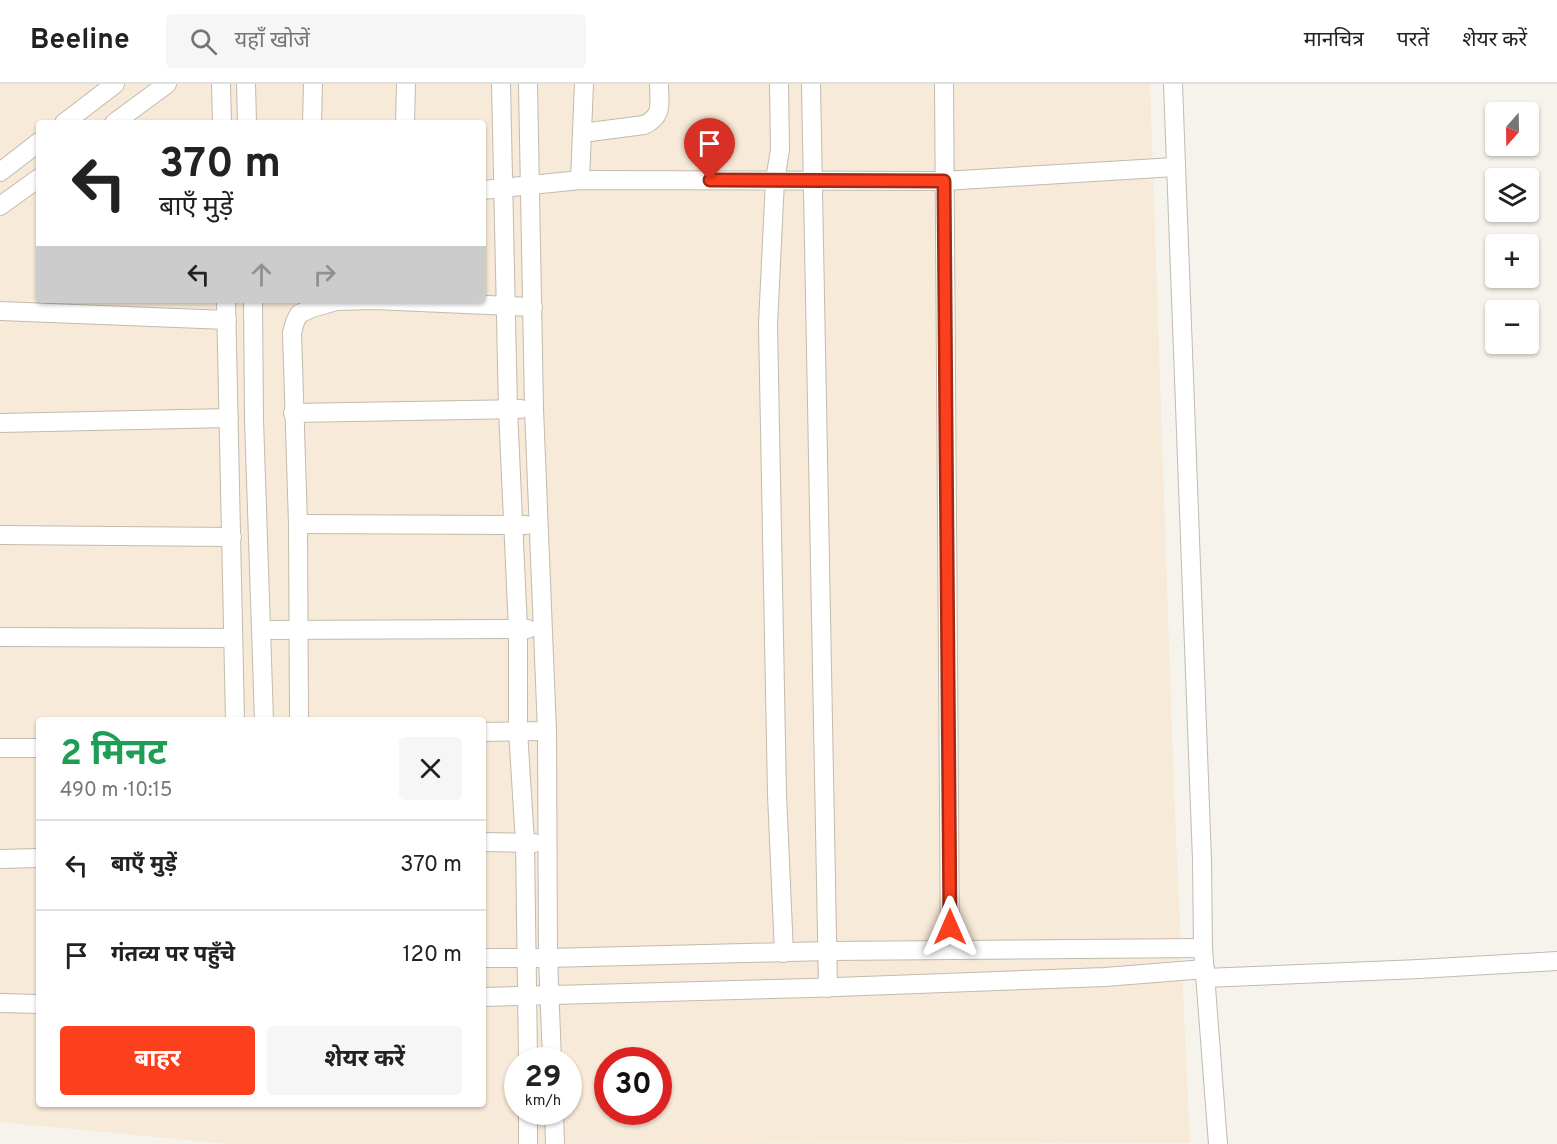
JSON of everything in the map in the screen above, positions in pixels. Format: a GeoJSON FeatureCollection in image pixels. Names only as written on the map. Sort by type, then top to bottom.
{"type":"FeatureCollection","features":[{"type":"Feature","properties":{"kind":"street"},"geometry":{"type":"LineString","coordinates":[[68,120],[115,84]]}},
{"type":"Feature","properties":{"kind":"street"},"geometry":{"type":"LineString","coordinates":[[118,120],[167,84]]}},
{"type":"Feature","properties":{"kind":"street"},"geometry":{"type":"LineString","coordinates":[[221,84],[222,120]]}},
{"type":"Feature","properties":{"kind":"street"},"geometry":{"type":"LineString","coordinates":[[246,84],[248,120]]}},
{"type":"Feature","properties":{"kind":"street"},"geometry":{"type":"LineString","coordinates":[[312,120],[313,84]]}},
{"type":"Feature","properties":{"kind":"street"},"geometry":{"type":"LineString","coordinates":[[405,120],[406,84]]}},
{"type":"Feature","properties":{"kind":"street"},"geometry":{"type":"LineString","coordinates":[[501,84],[508,410],[518,629],[518,731],[525,842],[528,1047]]}},
{"type":"Feature","properties":{"kind":"street"},"geometry":{"type":"LineString","coordinates":[[528,84],[534,409],[540,525],[541,629],[547,731],[548,958],[552,1047]]}},
{"type":"Feature","properties":{"kind":"street"},"geometry":{"type":"LineString","coordinates":[[580,180],[584,84]]}},
{"type":"Feature","properties":{"kind":"street"},"geometry":{"type":"LineString","coordinates":[[582,133],[645,125],[653,121],[659,109],[659,84]]}},
{"type":"Feature","properties":{"kind":"street"},"geometry":{"type":"LineString","coordinates":[[779,84],[780,150],[775,180],[768,324],[777,771],[784,953]]}},
{"type":"Feature","properties":{"kind":"street"},"geometry":{"type":"LineString","coordinates":[[811,84],[828,988]]}},
{"type":"Feature","properties":{"kind":"street"},"geometry":{"type":"LineString","coordinates":[[944,84],[950,950]]}},
{"type":"Feature","properties":{"kind":"street"},"geometry":{"type":"LineString","coordinates":[[1173,84],[1202,860],[1203,948],[1218,1144]]}},
{"type":"Feature","properties":{"kind":"street"},"geometry":{"type":"LineString","coordinates":[[0,172],[36,144]]}},
{"type":"Feature","properties":{"kind":"street"},"geometry":{"type":"LineString","coordinates":[[486,190],[580,180],[944,181],[1175,167]]}},
{"type":"Feature","properties":{"kind":"street"},"geometry":{"type":"LineString","coordinates":[[0,207],[36,180]]}},
{"type":"Feature","properties":{"kind":"street"},"geometry":{"type":"LineString","coordinates":[[226,303],[235,717]]}},
{"type":"Feature","properties":{"kind":"street"},"geometry":{"type":"LineString","coordinates":[[253,303],[254,419],[263,630],[264,717]]}},
{"type":"Feature","properties":{"kind":"street"},"geometry":{"type":"LineString","coordinates":[[298,717],[299,630],[292,333],[299,314],[329,303]]}},
{"type":"Feature","properties":{"kind":"street"},"geometry":{"type":"LineString","coordinates":[[431,303],[533,307]]}},
{"type":"Feature","properties":{"kind":"street"},"geometry":{"type":"LineString","coordinates":[[0,311],[227,321]]}},
{"type":"Feature","properties":{"kind":"street"},"geometry":{"type":"LineString","coordinates":[[293,413],[534,409]]}},
{"type":"Feature","properties":{"kind":"street"},"geometry":{"type":"LineString","coordinates":[[0,423],[229,418]]}},
{"type":"Feature","properties":{"kind":"street"},"geometry":{"type":"LineString","coordinates":[[297,524],[540,525]]}},
{"type":"Feature","properties":{"kind":"street"},"geometry":{"type":"LineString","coordinates":[[0,535],[232,537]]}},
{"type":"Feature","properties":{"kind":"street"},"geometry":{"type":"LineString","coordinates":[[263,630],[541,629]]}},
{"type":"Feature","properties":{"kind":"street"},"geometry":{"type":"LineString","coordinates":[[0,637],[233,638]]}},
{"type":"Feature","properties":{"kind":"street"},"geometry":{"type":"LineString","coordinates":[[486,732],[547,731]]}},
{"type":"Feature","properties":{"kind":"street"},"geometry":{"type":"LineString","coordinates":[[0,748],[36,748]]}},
{"type":"Feature","properties":{"kind":"street"},"geometry":{"type":"LineString","coordinates":[[486,842],[548,843]]}},
{"type":"Feature","properties":{"kind":"street"},"geometry":{"type":"LineString","coordinates":[[0,859],[36,858]]}},
{"type":"Feature","properties":{"kind":"street"},"geometry":{"type":"LineString","coordinates":[[486,958],[827,951],[1203,948]]}},
{"type":"Feature","properties":{"kind":"street"},"geometry":{"type":"LineString","coordinates":[[486,997],[828,988],[1205,973],[1419,969],[1557,961]]}},
{"type":"Feature","properties":{"kind":"street"},"geometry":{"type":"LineString","coordinates":[[0,1003],[36,1004]]}},
{"type":"Feature","properties":{"kind":"street"},"geometry":{"type":"LineString","coordinates":[[528,1125],[528,1144]]}},
{"type":"Feature","properties":{"kind":"street"},"geometry":{"type":"LineString","coordinates":[[554,1125],[555,1144]]}},
{"type":"Feature","properties":{"kind":"shaded area"},"geometry":{"type":"Polygon","coordinates":[[[0,84],[1150,84],[1174,791],[1190,1143],[228,1144],[0,1122],[0,84]]]}},
{"type":"Feature","properties":{"kind":"route"},"geometry":{"type":"LineString","coordinates":[[710,180],[944,181],[950,927]]}}]}
